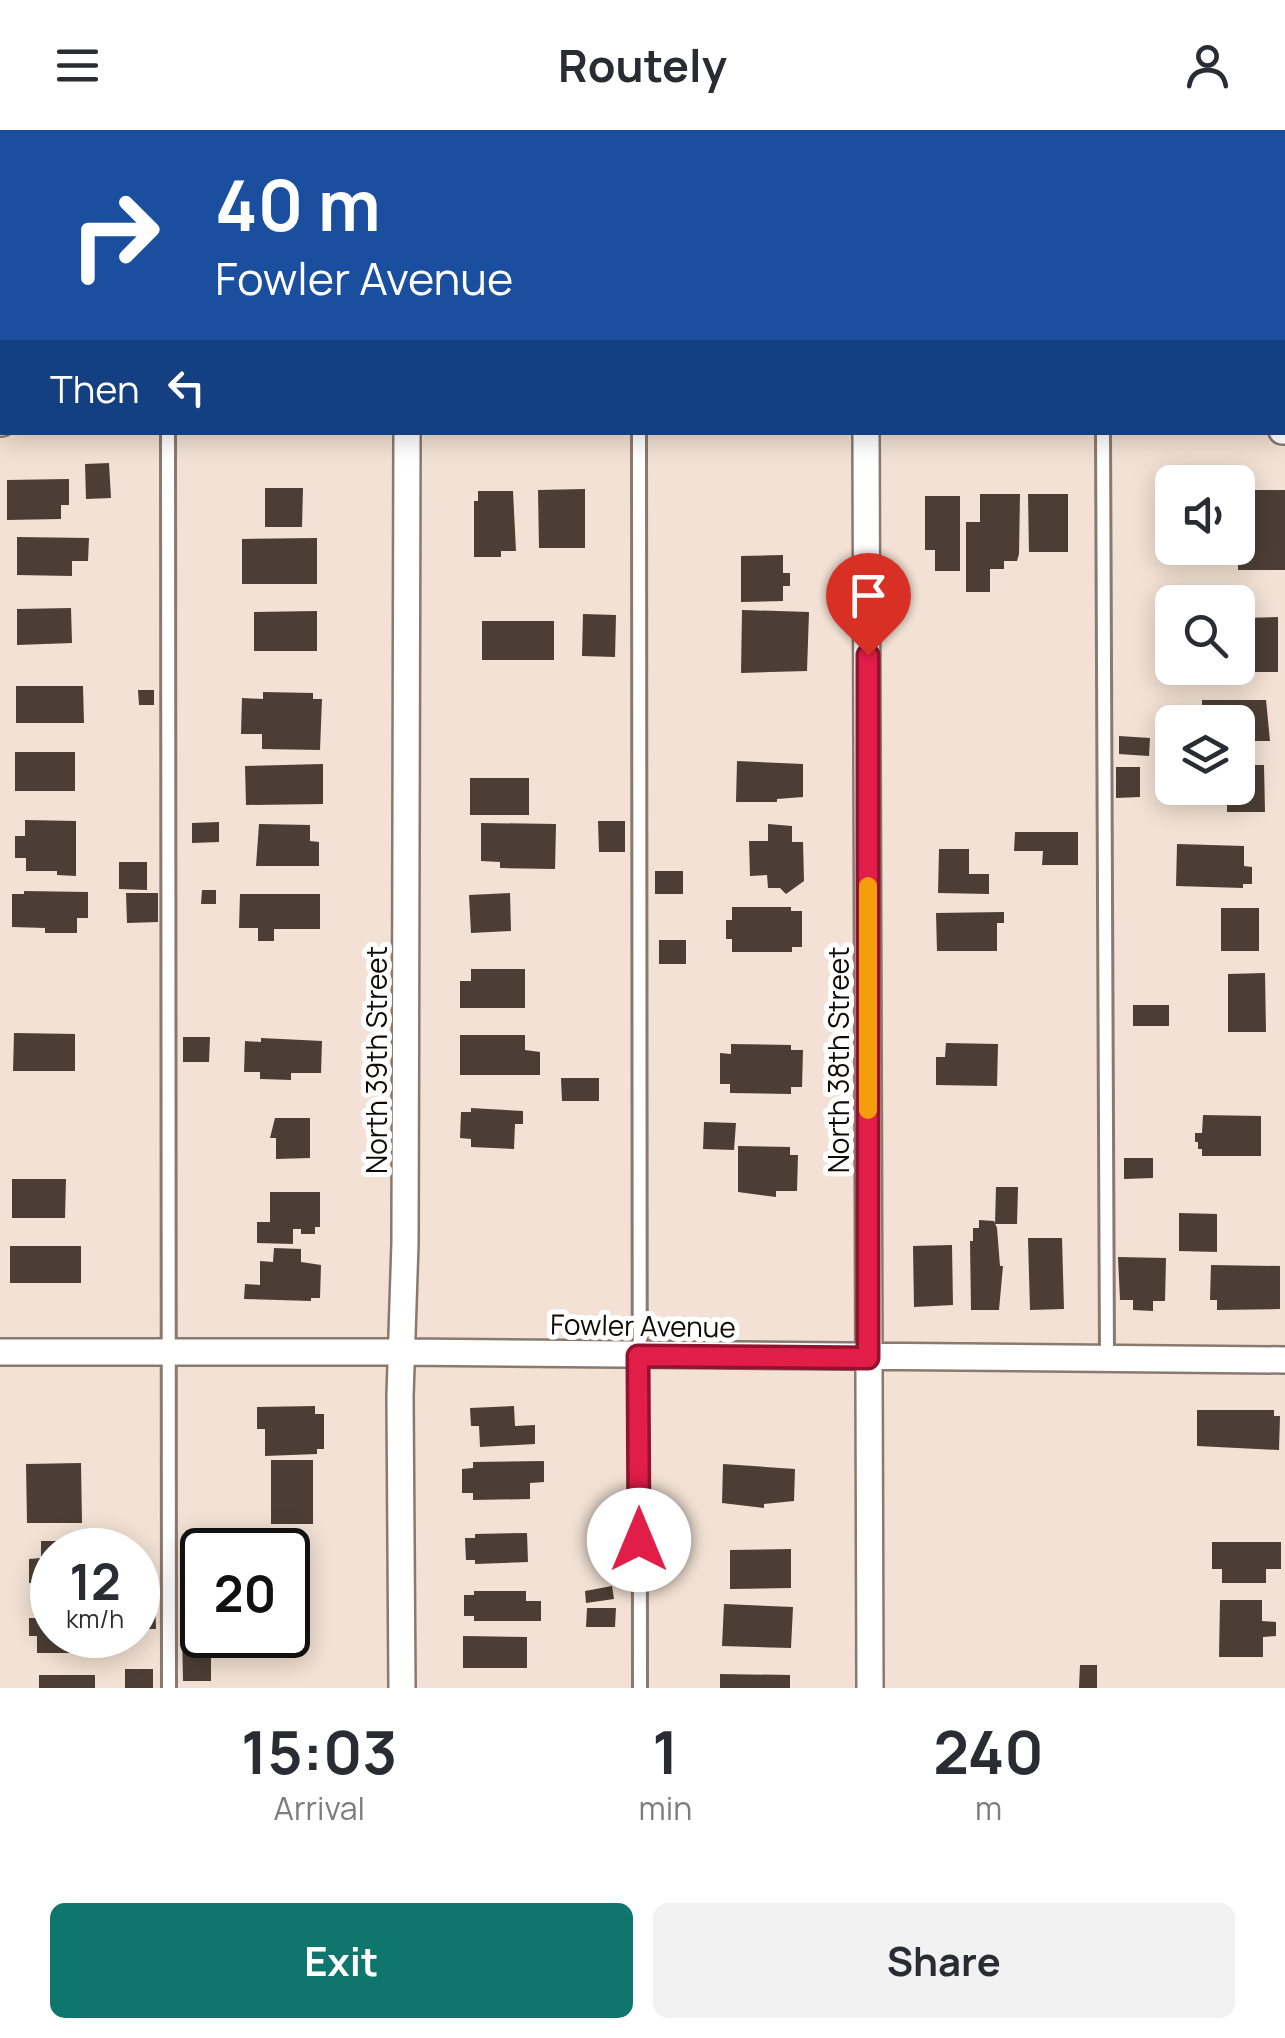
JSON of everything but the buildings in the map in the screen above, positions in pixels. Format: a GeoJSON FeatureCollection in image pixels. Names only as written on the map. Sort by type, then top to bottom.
{"type":"FeatureCollection","features":[{"type":"Feature","properties":{"kind":"street","name":"North 39th Street"},"geometry":{"type":"LineString","coordinates":[[402,1688],[407,435]]}},
{"type":"Feature","properties":{"kind":"street","name":"North 38th Street"},"geometry":{"type":"LineString","coordinates":[[866,435],[870,1688]]}},
{"type":"Feature","properties":{"kind":"street","name":"Fowler Avenue"},"geometry":{"type":"LineString","coordinates":[[0,1352],[1285,1360]]}},
{"type":"Feature","properties":{"kind":"lane"},"geometry":{"type":"LineString","coordinates":[[168,435],[170,1688]]}},
{"type":"Feature","properties":{"kind":"lane"},"geometry":{"type":"LineString","coordinates":[[639,435],[640,1688]]}},
{"type":"Feature","properties":{"kind":"lane"},"geometry":{"type":"LineString","coordinates":[[1104,435],[1106,1360]]}},
{"type":"Feature","properties":{"kind":"slow traffic"},"geometry":{"type":"LineString","coordinates":[[868,886],[868,1110]]}},
{"type":"Feature","properties":{"kind":"route"},"geometry":{"type":"LineString","coordinates":[[639,1540],[638,1356],[868,1358],[868,655]]}}]}
